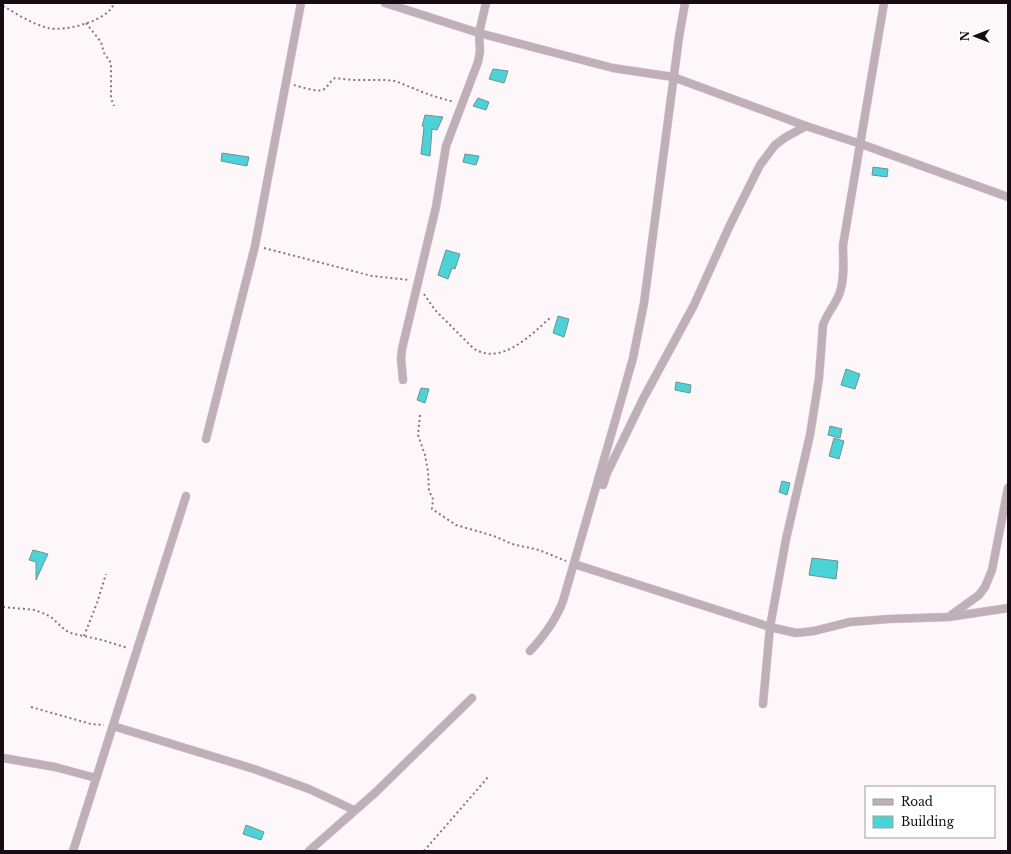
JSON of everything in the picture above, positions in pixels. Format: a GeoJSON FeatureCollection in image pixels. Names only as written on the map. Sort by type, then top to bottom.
{"type":"FeatureCollection","features":[{"type":"Feature","properties":{"kind":"street"},"geometry":{"type":"LineString","coordinates":[[206,439],[255,246],[301,3]]}},
{"type":"Feature","properties":{"kind":"street"},"geometry":{"type":"LineString","coordinates":[[385,3],[479,32],[613,68],[673,77],[806,126],[1008,197]]}},
{"type":"Feature","properties":{"kind":"street"},"geometry":{"type":"LineString","coordinates":[[403,380],[401,359],[402,349],[436,207],[446,146],[478,62],[480,51],[479,32],[486,3]]}},
{"type":"Feature","properties":{"kind":"street"},"geometry":{"type":"LineString","coordinates":[[530,651],[550,627],[559,612],[610,443],[633,358],[644,303],[673,77],[686,3]]}},
{"type":"Feature","properties":{"kind":"street"},"geometry":{"type":"LineString","coordinates":[[763,704],[770,627],[783,551],[810,436],[819,378],[823,325],[840,294],[842,285],[843,246],[884,3]]}},
{"type":"Feature","properties":{"kind":"street"},"geometry":{"type":"LineString","coordinates":[[577,553],[607,473],[694,305],[729,227],[760,165],[775,145],[806,126]]}},
{"type":"Feature","properties":{"kind":"street"},"geometry":{"type":"LineString","coordinates":[[949,617],[979,595],[987,581],[992,570],[1008,488]]}},
{"type":"Feature","properties":{"kind":"street"},"geometry":{"type":"LineString","coordinates":[[73,851],[186,496]]}},
{"type":"Feature","properties":{"kind":"street"},"geometry":{"type":"LineString","coordinates":[[574,564],[770,627],[796,633],[814,631],[850,622],[949,617],[1008,608]]}},
{"type":"Feature","properties":{"kind":"street"},"geometry":{"type":"LineString","coordinates":[[310,851],[354,810],[376,792],[472,698]]}},
{"type":"Feature","properties":{"kind":"street"},"geometry":{"type":"LineString","coordinates":[[113,726],[254,769],[309,790],[354,810]]}},
{"type":"Feature","properties":{"kind":"street"},"geometry":{"type":"LineString","coordinates":[[3,758],[55,767],[96,778]]}},
{"type":"Feature","properties":{"kind":"path"},"geometry":{"type":"LineString","coordinates":[[3,6],[42,26],[58,29],[86,23],[100,18],[111,9],[114,3]]}},
{"type":"Feature","properties":{"kind":"path"},"geometry":{"type":"LineString","coordinates":[[86,23],[101,42],[104,53],[112,63],[111,98],[114,106]]}},
{"type":"Feature","properties":{"kind":"path"},"geometry":{"type":"LineString","coordinates":[[286,80],[294,85],[319,90],[324,89],[335,78],[395,81],[430,95],[462,105]]}},
{"type":"Feature","properties":{"kind":"path"},"geometry":{"type":"LineString","coordinates":[[255,246],[372,276],[418,283],[435,310],[473,348],[480,351],[499,353],[519,345],[551,317]]}},
{"type":"Feature","properties":{"kind":"path"},"geometry":{"type":"LineString","coordinates":[[420,415],[418,436],[425,456],[428,471],[429,491],[433,499],[432,509],[456,525],[494,536],[512,544],[539,550],[574,564]]}},
{"type":"Feature","properties":{"kind":"path"},"geometry":{"type":"LineString","coordinates":[[84,636],[97,603],[106,574]]}},
{"type":"Feature","properties":{"kind":"path"},"geometry":{"type":"LineString","coordinates":[[3,607],[35,610],[51,618],[65,630],[137,651]]}},
{"type":"Feature","properties":{"kind":"path"},"geometry":{"type":"LineString","coordinates":[[31,707],[90,724],[113,726]]}},
{"type":"Feature","properties":{"kind":"path"},"geometry":{"type":"LineString","coordinates":[[424,851],[489,776]]}},
{"type":"Feature","properties":{"kind":"building"},"geometry":{"type":"Polygon","coordinates":[[[493,69],[508,71],[504,83],[489,79],[493,69]]]}},
{"type":"Feature","properties":{"kind":"building"},"geometry":{"type":"Polygon","coordinates":[[[478,98],[489,102],[486,110],[473,106],[478,98]]]}},
{"type":"Feature","properties":{"kind":"building"},"geometry":{"type":"Polygon","coordinates":[[[425,115],[443,117],[437,130],[432,129],[430,156],[421,154],[424,127],[422,126],[425,115]]]}},
{"type":"Feature","properties":{"kind":"building"},"geometry":{"type":"Polygon","coordinates":[[[222,153],[249,157],[247,166],[221,161],[222,153]]]}},
{"type":"Feature","properties":{"kind":"building"},"geometry":{"type":"Polygon","coordinates":[[[465,154],[479,156],[476,165],[463,162],[465,154]]]}},
{"type":"Feature","properties":{"kind":"building"},"geometry":{"type":"Polygon","coordinates":[[[873,167],[888,169],[887,177],[872,175],[873,167]]]}},
{"type":"Feature","properties":{"kind":"building"},"geometry":{"type":"Polygon","coordinates":[[[446,250],[460,254],[455,269],[452,268],[448,279],[438,275],[446,250]]]}},
{"type":"Feature","properties":{"kind":"building"},"geometry":{"type":"Polygon","coordinates":[[[558,316],[569,319],[564,337],[553,333],[558,316]]]}},
{"type":"Feature","properties":{"kind":"building"},"geometry":{"type":"Polygon","coordinates":[[[846,369],[860,374],[855,389],[841,385],[846,369]]]}},
{"type":"Feature","properties":{"kind":"building"},"geometry":{"type":"Polygon","coordinates":[[[676,382],[691,385],[690,393],[675,390],[676,382]]]}},
{"type":"Feature","properties":{"kind":"building"},"geometry":{"type":"Polygon","coordinates":[[[421,388],[429,389],[425,403],[417,400],[421,388]]]}},
{"type":"Feature","properties":{"kind":"building"},"geometry":{"type":"Polygon","coordinates":[[[830,426],[842,429],[840,438],[828,435],[830,426]]]}},
{"type":"Feature","properties":{"kind":"building"},"geometry":{"type":"Polygon","coordinates":[[[834,438],[844,441],[839,459],[829,456],[834,438]]]}},
{"type":"Feature","properties":{"kind":"building"},"geometry":{"type":"Polygon","coordinates":[[[782,481],[790,483],[787,495],[779,492],[782,481]]]}},
{"type":"Feature","properties":{"kind":"building"},"geometry":{"type":"Polygon","coordinates":[[[33,550],[48,554],[36,580],[36,562],[29,560],[33,550]]]}},
{"type":"Feature","properties":{"kind":"building"},"geometry":{"type":"Polygon","coordinates":[[[812,558],[838,561],[836,579],[809,575],[812,558]]]}},
{"type":"Feature","properties":{"kind":"building"},"geometry":{"type":"Polygon","coordinates":[[[246,825],[264,832],[261,840],[243,834],[246,825]]]}}]}
